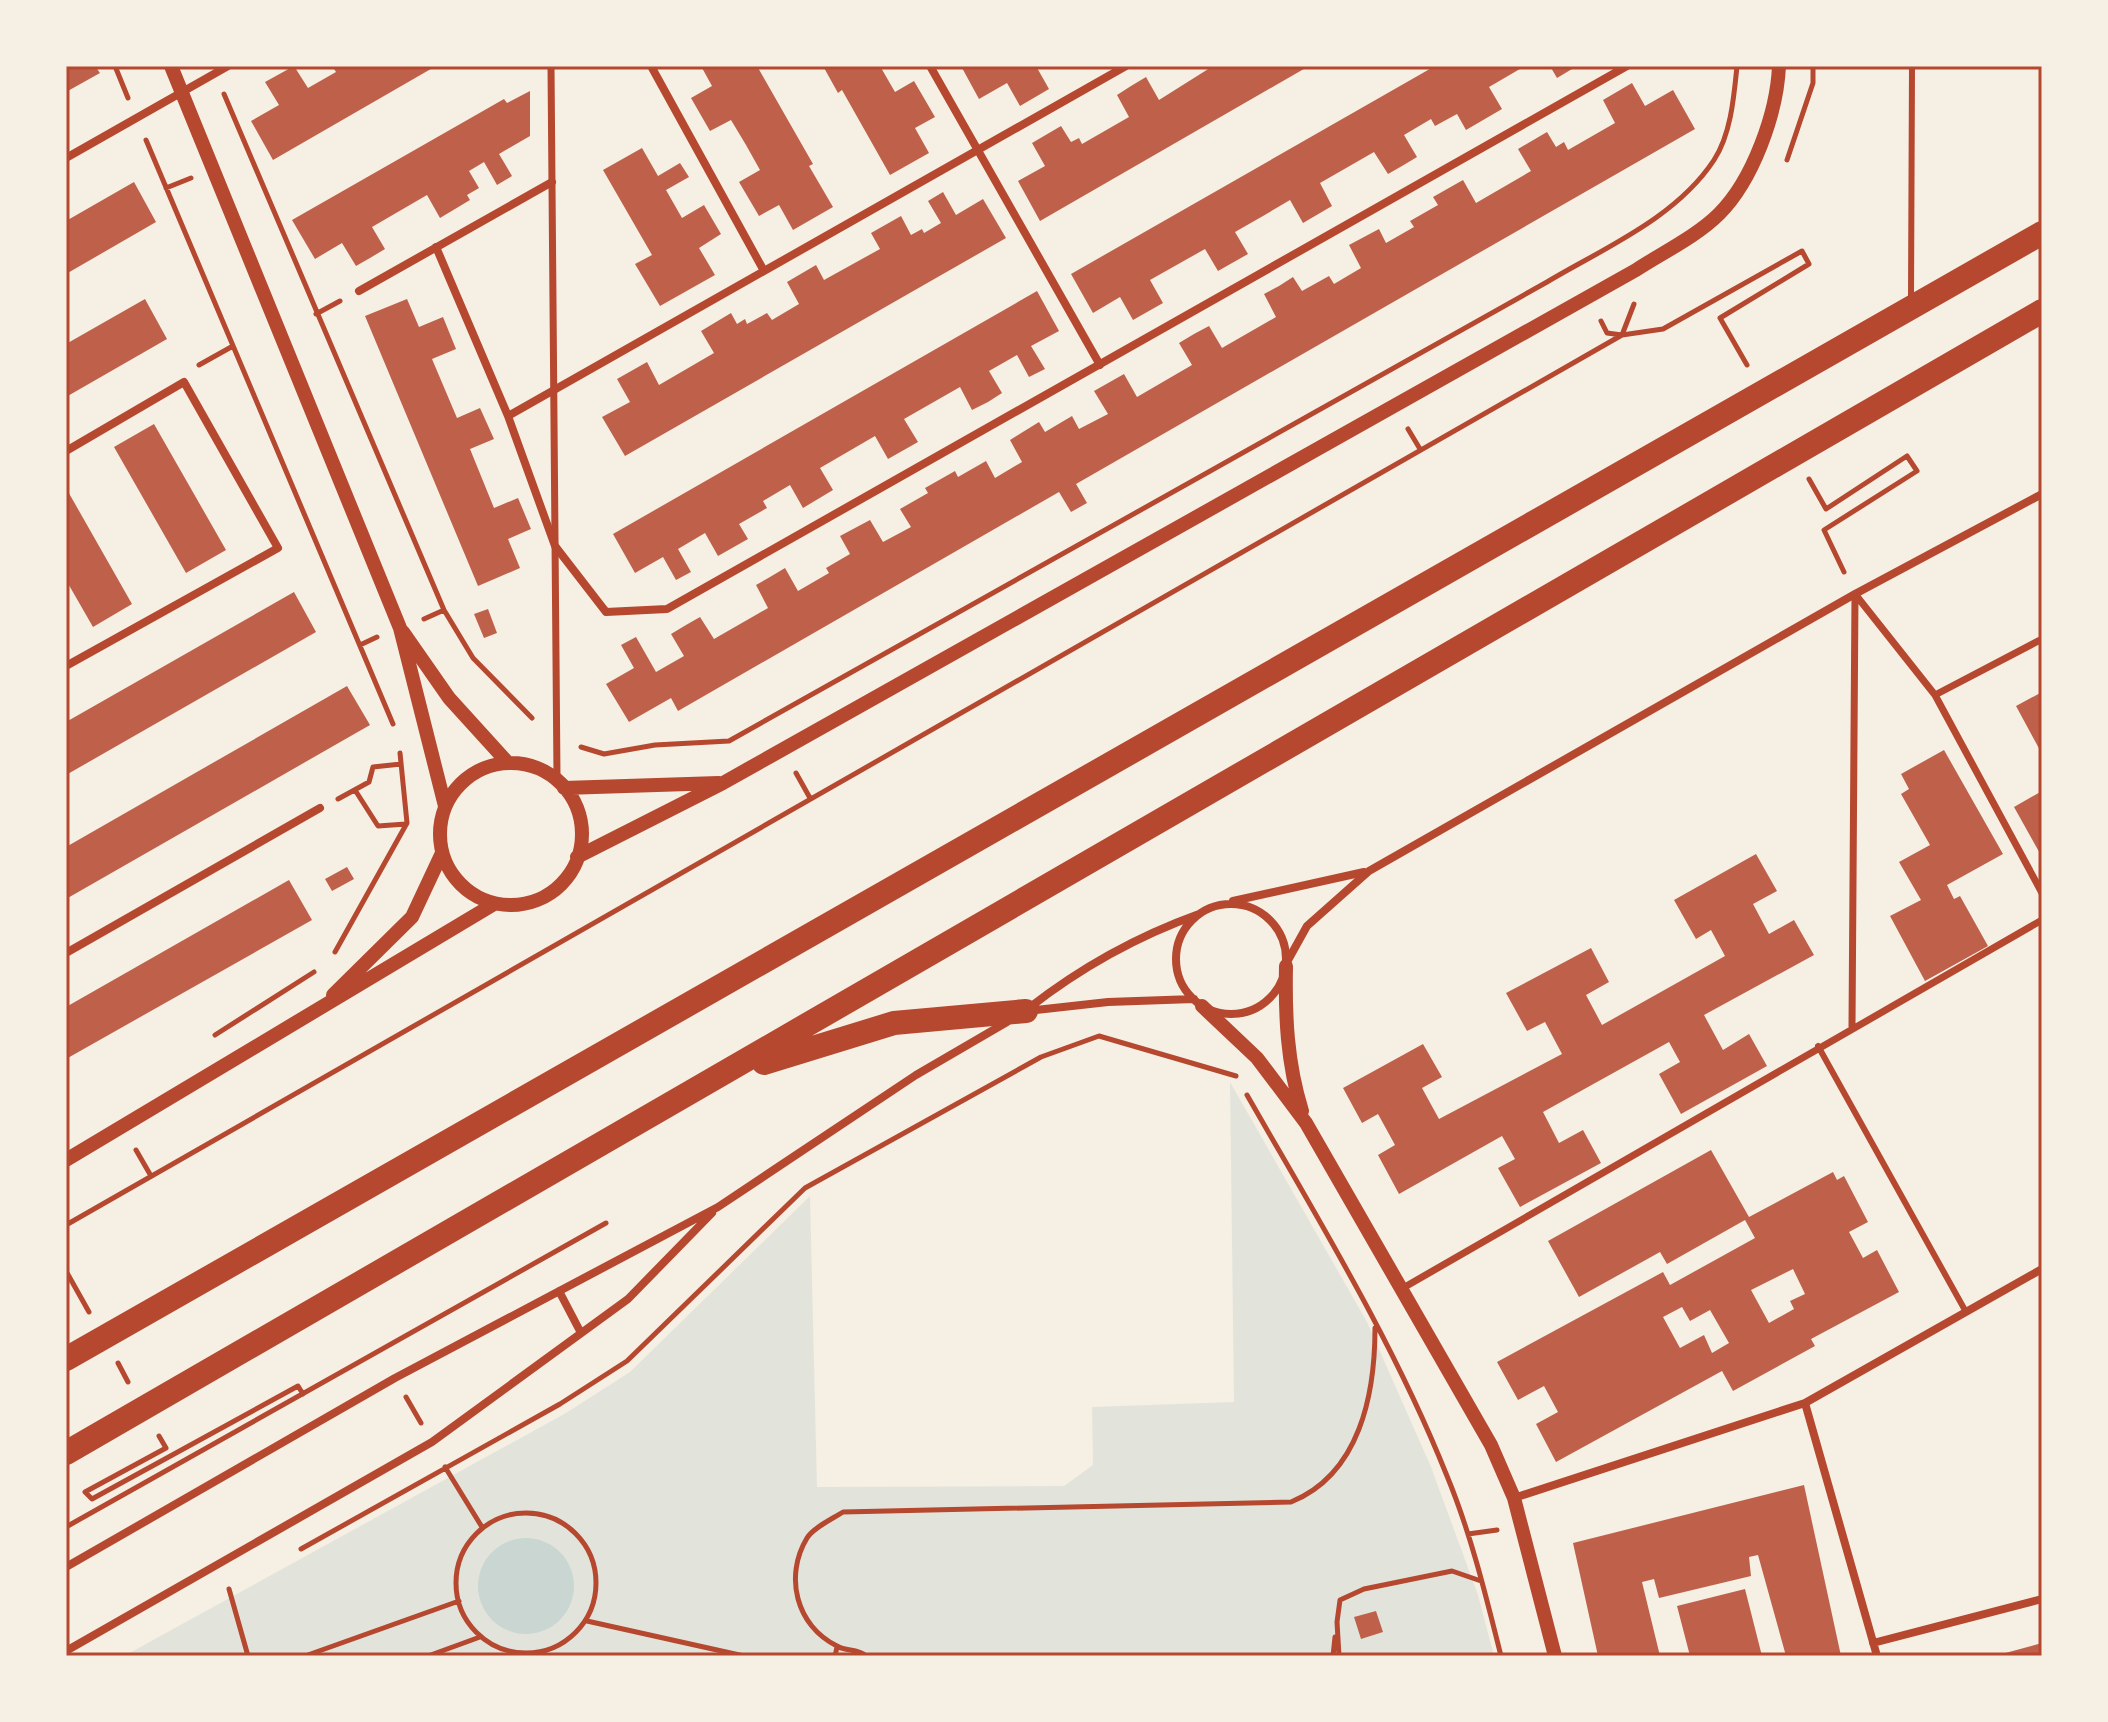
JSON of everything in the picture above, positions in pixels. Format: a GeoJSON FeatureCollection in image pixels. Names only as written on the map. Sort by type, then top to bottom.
{"type":"FeatureCollection","features":[{"type":"Feature","properties":{"kind":"highway"},"geometry":{"type":"LineString","coordinates":[[66,1359],[2039,234]]}},
{"type":"Feature","properties":{"kind":"highway"},"geometry":{"type":"LineString","coordinates":[[66,1453],[2042,311]]}},
{"type":"Feature","properties":{"kind":"highway"},"geometry":{"type":"LineString","coordinates":[[1976,348],[2042,331]]}},
{"type":"Feature","properties":{"kind":"highway"},"geometry":{"type":"LineString","coordinates":[[723,1076],[894,1023],[1026,1011]]}},
{"type":"Feature","properties":{"kind":"street"},"geometry":{"type":"LineString","coordinates":[[171,66],[400,628],[445,806]]}},
{"type":"Feature","properties":{"kind":"street"},"geometry":{"type":"LineString","coordinates":[[66,158],[228,66]]}},
{"type":"Feature","properties":{"kind":"street"},"geometry":{"type":"LineString","coordinates":[[551,66],[557,740],[560,782],[577,809],[581,833],[577,857],[565,880],[545,896],[512,906],[494,904],[469,892],[452,875],[442,853],[439,829],[445,806],[459,786],[477,771],[508,763],[524,764],[560,782],[723,783]]}},
{"type":"Feature","properties":{"kind":"street"},"geometry":{"type":"LineString","coordinates":[[651,66],[764,271]]}},
{"type":"Feature","properties":{"kind":"street"},"geometry":{"type":"LineString","coordinates":[[930,66],[1100,365]]}},
{"type":"Feature","properties":{"kind":"street"},"geometry":{"type":"LineString","coordinates":[[508,416],[1126,66]]}},
{"type":"Feature","properties":{"kind":"street"},"geometry":{"type":"LineString","coordinates":[[436,247],[508,416],[555,546],[606,612],[667,609],[1627,66]]}},
{"type":"Feature","properties":{"kind":"street"},"geometry":{"type":"LineString","coordinates":[[577,857],[723,783],[1636,270],[1719,214],[1759,153],[1778,90],[1779,66]]}},
{"type":"Feature","properties":{"kind":"street"},"geometry":{"type":"LineString","coordinates":[[359,291],[552,182]]}},
{"type":"Feature","properties":{"kind":"street"},"geometry":{"type":"LineString","coordinates":[[66,451],[184,382],[278,548],[66,666]]}},
{"type":"Feature","properties":{"kind":"street"},"geometry":{"type":"LineString","coordinates":[[1026,1011],[1108,1002],[1198,1002],[1221,1013],[1253,1009],[1276,991],[1286,964],[1307,926],[1369,871],[1855,594],[2042,494]]}},
{"type":"Feature","properties":{"kind":"street"},"geometry":{"type":"LineString","coordinates":[[1855,594],[1935,695],[2042,893]]}},
{"type":"Feature","properties":{"kind":"street"},"geometry":{"type":"LineString","coordinates":[[1852,1026],[1855,594]]}},
{"type":"Feature","properties":{"kind":"street"},"geometry":{"type":"LineString","coordinates":[[400,628],[449,698],[508,763]]}},
{"type":"Feature","properties":{"kind":"street"},"geometry":{"type":"LineString","coordinates":[[1935,695],[2042,639]]}},
{"type":"Feature","properties":{"kind":"street"},"geometry":{"type":"LineString","coordinates":[[66,953],[320,808]]}},
{"type":"Feature","properties":{"kind":"street"},"geometry":{"type":"LineString","coordinates":[[316,1012],[412,917],[442,853]]}},
{"type":"Feature","properties":{"kind":"street"},"geometry":{"type":"LineString","coordinates":[[66,1567],[395,1378],[718,1207],[916,1075],[1026,1011],[1060,983],[1157,929],[1220,905],[1369,871]]}},
{"type":"Feature","properties":{"kind":"street"},"geometry":{"type":"LineString","coordinates":[[66,1160],[494,904]]}},
{"type":"Feature","properties":{"kind":"street"},"geometry":{"type":"LineString","coordinates":[[1220,905],[1245,905],[1273,922],[1285,947],[1292,1077],[1306,1123]]}},
{"type":"Feature","properties":{"kind":"street"},"geometry":{"type":"LineString","coordinates":[[1199,914],[1185,930],[1177,947],[1179,975],[1198,1002],[1257,1058],[1306,1123],[1491,1445],[1514,1498],[1555,1656]]}},
{"type":"Feature","properties":{"kind":"street"},"geometry":{"type":"LineString","coordinates":[[1403,1288],[1852,1026],[2042,920]]}},
{"type":"Feature","properties":{"kind":"street"},"geometry":{"type":"LineString","coordinates":[[66,1651],[432,1442],[628,1299],[718,1207]]}},
{"type":"Feature","properties":{"kind":"street"},"geometry":{"type":"LineString","coordinates":[[1514,1498],[1805,1403],[2042,1269]]}},
{"type":"Feature","properties":{"kind":"street"},"geometry":{"type":"LineString","coordinates":[[559,1291],[581,1333]]}},
{"type":"Feature","properties":{"kind":"street"},"geometry":{"type":"LineString","coordinates":[[1805,1403],[1877,1656]]}},
{"type":"Feature","properties":{"kind":"street"},"geometry":{"type":"LineString","coordinates":[[1873,1643],[2042,1599]]}},
{"type":"Feature","properties":{"kind":"lane"},"geometry":{"type":"LineString","coordinates":[[1911,308],[1912,66]]}},
{"type":"Feature","properties":{"kind":"lane"},"geometry":{"type":"LineString","coordinates":[[1818,1046],[1966,1312]]}},
{"type":"Feature","properties":{"kind":"path"},"geometry":{"type":"LineString","coordinates":[[115,66],[399,738]]}},
{"type":"Feature","properties":{"kind":"path"},"geometry":{"type":"LineString","coordinates":[[216,73],[247,155],[444,610],[473,658],[557,740],[604,754],[655,745],[729,741],[1547,282],[1679,202],[1715,159],[1733,105],[1737,66]]}},
{"type":"Feature","properties":{"kind":"path"},"geometry":{"type":"LineString","coordinates":[[1781,172],[1794,148],[1813,83],[1813,66]]}},
{"type":"Feature","properties":{"kind":"path"},"geometry":{"type":"LineString","coordinates":[[1622,335],[1631,305],[1641,300]]}},
{"type":"Feature","properties":{"kind":"path"},"geometry":{"type":"LineString","coordinates":[[66,1225],[1622,335],[1663,329]]}},
{"type":"Feature","properties":{"kind":"path"},"geometry":{"type":"LineString","coordinates":[[184,382],[187,373],[233,346]]}},
{"type":"Feature","properties":{"kind":"path"},"geometry":{"type":"LineString","coordinates":[[1824,530],[1855,594]]}},
{"type":"Feature","properties":{"kind":"path"},"geometry":{"type":"LineString","coordinates":[[330,961],[407,823],[400,751]]}},
{"type":"Feature","properties":{"kind":"path"},"geometry":{"type":"LineString","coordinates":[[320,808],[369,782],[373,767],[401,764]]}},
{"type":"Feature","properties":{"kind":"path"},"geometry":{"type":"LineString","coordinates":[[355,790],[378,826],[407,823]]}},
{"type":"Feature","properties":{"kind":"path"},"geometry":{"type":"LineString","coordinates":[[205,1041],[319,969]]}},
{"type":"Feature","properties":{"kind":"path"},"geometry":{"type":"LineString","coordinates":[[488,1443],[560,1404],[627,1361],[805,1188],[1041,1057],[1099,1036],[1237,1076],[1375,1323],[1447,1476],[1501,1656]]}},
{"type":"Feature","properties":{"kind":"path"},"geometry":{"type":"LineString","coordinates":[[66,1527],[606,1223]]}},
{"type":"Feature","properties":{"kind":"path"},"geometry":{"type":"LineString","coordinates":[[866,1656],[860,1651],[837,1647],[806,1620],[793,1580],[807,1536],[843,1512],[1291,1502],[1321,1485],[1342,1462],[1358,1434],[1373,1368],[1375,1323]]}},
{"type":"Feature","properties":{"kind":"path"},"geometry":{"type":"LineString","coordinates":[[169,1457],[298,1386],[303,1394]]}},
{"type":"Feature","properties":{"kind":"path"},"geometry":{"type":"LineString","coordinates":[[532,1512],[561,1521],[577,1534],[590,1552],[596,1569],[596,1599],[587,1621],[576,1634],[551,1650],[525,1654],[504,1650],[480,1637],[467,1621],[459,1601],[456,1576],[465,1547],[482,1527],[500,1517],[532,1512]]}},
{"type":"Feature","properties":{"kind":"path"},"geometry":{"type":"LineString","coordinates":[[1336,1656],[1340,1600],[1364,1589],[1452,1571],[1481,1581]]}},
{"type":"Feature","properties":{"kind":"path"},"geometry":{"type":"LineString","coordinates":[[229,1589],[248,1656]]}},
{"type":"Feature","properties":{"kind":"path"},"geometry":{"type":"LineString","coordinates":[[305,1656],[459,1601]]}},
{"type":"Feature","properties":{"kind":"path"},"geometry":{"type":"LineString","coordinates":[[587,1621],[744,1656]]}},
{"type":"Feature","properties":{"kind":"path"},"geometry":{"type":"LineString","coordinates":[[428,1656],[480,1637]]}},
{"type":"Feature","properties":{"kind":"path"},"geometry":{"type":"LineString","coordinates":[[835,1656],[837,1647]]}},
{"type":"Feature","properties":{"kind":"shaded area"},"geometry":{"type":"Polygon","coordinates":[[[1230,1082],[1367,1322],[1431,1467],[1478,1595],[1494,1656],[124,1656],[566,1413],[630,1372],[810,1196],[817,1487],[1064,1486],[1093,1465],[1092,1407],[1234,1402],[1230,1082]]]}},
{"type":"Feature","properties":{"kind":"shaded area"},"geometry":{"type":"Polygon","coordinates":[[[526,1538],[544,1542],[560,1552],[570,1568],[574,1586],[570,1604],[560,1620],[544,1630],[526,1634],[508,1630],[492,1620],[482,1604],[478,1586],[482,1568],[492,1552],[508,1542],[526,1538]]]}},
{"type":"Feature","properties":{"kind":"building"},"geometry":{"type":"Polygon","coordinates":[[[66,66],[95,66],[100,73],[66,92],[66,66]]]}},
{"type":"Feature","properties":{"kind":"building"},"geometry":{"type":"Polygon","coordinates":[[[294,66],[308,88],[336,72],[332,66],[436,66],[273,160],[251,121],[279,105],[265,82],[294,66]]]}},
{"type":"Feature","properties":{"kind":"building"},"geometry":{"type":"Polygon","coordinates":[[[701,66],[757,66],[813,164],[809,166],[833,207],[793,230],[779,205],[759,216],[739,182],[760,170],[746,145],[731,120],[710,131],[691,98],[712,86],[701,66]]]}},
{"type":"Feature","properties":{"kind":"building"},"geometry":{"type":"Polygon","coordinates":[[[823,66],[880,66],[895,92],[914,81],[935,117],[915,128],[929,153],[890,175],[842,90],[838,93],[823,66]]]}},
{"type":"Feature","properties":{"kind":"building"},"geometry":{"type":"Polygon","coordinates":[[[961,66],[1036,66],[1049,89],[1020,106],[1007,83],[979,99],[961,66]]]}},
{"type":"Feature","properties":{"kind":"building"},"geometry":{"type":"Polygon","coordinates":[[[1213,66],[1309,66],[1040,221],[1018,181],[1045,166],[1032,143],[1061,126],[1071,142],[1079,138],[1082,144],[1129,117],[1117,95],[1146,77],[1159,100],[1213,66]]]}},
{"type":"Feature","properties":{"kind":"building"},"geometry":{"type":"Polygon","coordinates":[[[1435,66],[1525,66],[1489,87],[1502,109],[1466,130],[1457,114],[1435,126],[1431,119],[1404,135],[1417,157],[1388,174],[1374,152],[1320,183],[1332,206],[1303,223],[1290,200],[1235,232],[1248,254],[1218,271],[1205,249],[1150,280],[1163,303],[1133,320],[1120,297],[1093,313],[1071,274],[1435,66]]]}},
{"type":"Feature","properties":{"kind":"building"},"geometry":{"type":"Polygon","coordinates":[[[1550,66],[1577,66],[1557,78],[1550,66]]]}},
{"type":"Feature","properties":{"kind":"building"},"geometry":{"type":"Polygon","coordinates":[[[1632,83],[1645,106],[1673,90],[1695,129],[1076,484],[1087,503],[1071,512],[1059,492],[678,711],[671,698],[629,722],[606,684],[634,668],[621,645],[636,637],[656,672],[684,656],[671,634],[700,617],[714,639],[768,608],[756,585],[785,568],[798,591],[829,573],[826,568],[850,554],[840,536],[870,520],[883,542],[911,527],[900,509],[928,493],[925,488],[955,471],[958,477],[986,461],[995,478],[1022,462],[1010,440],[1039,422],[1045,432],[1072,416],[1079,429],[1108,414],[1094,391],[1124,374],[1137,397],[1192,365],[1179,343],[1194,334],[1209,326],[1222,348],[1276,317],[1264,294],[1293,277],[1302,291],[1329,276],[1334,284],[1361,268],[1349,245],[1379,229],[1386,243],[1414,227],[1410,221],[1438,205],[1433,197],[1463,180],[1476,203],[1531,171],[1518,149],[1547,132],[1556,147],[1564,142],[1568,150],[1615,123],[1603,100],[1632,83]]]}},
{"type":"Feature","properties":{"kind":"building"},"geometry":{"type":"Polygon","coordinates":[[[530,91],[530,136],[499,154],[512,176],[497,185],[484,162],[469,171],[479,188],[467,195],[470,200],[440,218],[427,195],[372,227],[385,249],[356,266],[342,243],[315,259],[292,220],[504,99],[507,103],[530,91]]]}},
{"type":"Feature","properties":{"kind":"building"},"geometry":{"type":"Polygon","coordinates":[[[642,148],[658,176],[680,163],[689,177],[666,190],[682,218],[704,205],[721,234],[699,248],[715,275],[660,306],[635,264],[652,255],[603,170],[642,148]]]}},
{"type":"Feature","properties":{"kind":"building"},"geometry":{"type":"Polygon","coordinates":[[[134,182],[156,222],[66,274],[66,221],[134,182]]]}},
{"type":"Feature","properties":{"kind":"building"},"geometry":{"type":"Polygon","coordinates":[[[943,192],[956,215],[983,199],[1006,238],[625,456],[602,417],[630,402],[617,379],[647,362],[659,385],[714,353],[701,331],[731,313],[737,324],[745,319],[747,324],[767,313],[772,320],[799,304],[787,282],[816,265],[824,280],[880,249],[871,233],[901,216],[911,235],[922,229],[924,233],[941,223],[928,201],[943,192]]]}},
{"type":"Feature","properties":{"kind":"building"},"geometry":{"type":"Polygon","coordinates":[[[1037,291],[1059,331],[1031,346],[1045,369],[1029,377],[1017,355],[989,371],[1002,393],[988,402],[972,410],[960,387],[904,419],[918,442],[888,459],[875,436],[820,468],[833,490],[803,508],[790,485],[763,501],[767,508],[739,524],[748,539],[718,556],[705,533],[678,549],[691,572],[676,580],[663,557],[635,573],[613,534],[1037,291]]]}},
{"type":"Feature","properties":{"kind":"building"},"geometry":{"type":"Polygon","coordinates":[[[145,299],[167,339],[66,397],[66,344],[145,299]]]}},
{"type":"Feature","properties":{"kind":"building"},"geometry":{"type":"Polygon","coordinates":[[[407,299],[419,327],[443,317],[456,349],[432,359],[457,418],[480,408],[494,439],[470,449],[494,508],[518,498],[531,529],[508,539],[520,568],[478,586],[365,316],[407,299]]]}},
{"type":"Feature","properties":{"kind":"building"},"geometry":{"type":"Polygon","coordinates":[[[154,424],[226,550],[186,573],[114,447],[154,424]]]}},
{"type":"Feature","properties":{"kind":"building"},"geometry":{"type":"Polygon","coordinates":[[[66,488],[132,604],[93,627],[66,580],[66,488]]]}},
{"type":"Feature","properties":{"kind":"building"},"geometry":{"type":"Polygon","coordinates":[[[294,592],[316,632],[66,775],[66,722],[294,592]]]}},
{"type":"Feature","properties":{"kind":"building"},"geometry":{"type":"Polygon","coordinates":[[[488,609],[497,633],[484,638],[474,614],[488,609]]]}},
{"type":"Feature","properties":{"kind":"building"},"geometry":{"type":"Polygon","coordinates":[[[347,686],[370,725],[66,899],[66,847],[347,686]]]}},
{"type":"Feature","properties":{"kind":"building"},"geometry":{"type":"Polygon","coordinates":[[[2042,692],[2042,754],[2016,706],[2042,692]]]}},
{"type":"Feature","properties":{"kind":"building"},"geometry":{"type":"Polygon","coordinates":[[[1944,750],[2003,854],[1947,885],[1954,899],[1960,896],[1988,946],[1925,981],[1890,916],[1921,900],[1899,862],[1930,845],[1901,794],[1909,789],[1901,774],[1944,750]]]}},
{"type":"Feature","properties":{"kind":"building"},"geometry":{"type":"Polygon","coordinates":[[[2042,791],[2042,857],[2014,807],[2042,791]]]}},
{"type":"Feature","properties":{"kind":"building"},"geometry":{"type":"Polygon","coordinates":[[[1756,854],[1777,891],[1753,904],[1769,934],[1794,920],[1814,955],[1704,1015],[1723,1050],[1749,1034],[1767,1066],[1681,1114],[1659,1074],[1680,1062],[1669,1042],[1543,1112],[1559,1143],[1583,1130],[1601,1163],[1520,1207],[1498,1168],[1515,1159],[1502,1136],[1399,1194],[1378,1155],[1395,1145],[1378,1114],[1362,1123],[1343,1088],[1423,1044],[1442,1077],[1422,1088],[1439,1119],[1562,1054],[1545,1022],[1527,1031],[1506,993],[1591,948],[1609,982],[1586,995],[1602,1025],[1725,956],[1711,930],[1696,939],[1674,900],[1756,854]]]}},
{"type":"Feature","properties":{"kind":"building"},"geometry":{"type":"Polygon","coordinates":[[[347,867],[354,879],[332,891],[325,879],[347,867]]]}},
{"type":"Feature","properties":{"kind":"building"},"geometry":{"type":"Polygon","coordinates":[[[289,880],[312,920],[66,1059],[66,1007],[289,880]]]}},
{"type":"Feature","properties":{"kind":"building"},"geometry":{"type":"Polygon","coordinates":[[[1711,1150],[1749,1217],[1833,1172],[1837,1180],[1844,1176],[1868,1222],[1849,1232],[1863,1258],[1877,1250],[1899,1292],[1811,1339],[1815,1346],[1733,1391],[1722,1371],[1556,1462],[1536,1424],[1558,1412],[1544,1386],[1518,1400],[1497,1362],[1663,1272],[1670,1285],[1755,1238],[1745,1220],[1667,1264],[1660,1252],[1579,1297],[1548,1241],[1711,1150]],[[1793,1269],[1751,1290],[1769,1323],[1794,1309],[1790,1301],[1805,1294],[1793,1269]],[[1682,1307],[1663,1317],[1680,1348],[1704,1335],[1712,1353],[1729,1343],[1710,1310],[1690,1321],[1682,1307]]]}},
{"type":"Feature","properties":{"kind":"building"},"geometry":{"type":"Polygon","coordinates":[[[1804,1485],[1841,1656],[1786,1656],[1758,1555],[1749,1557],[1751,1576],[1659,1598],[1654,1579],[1642,1582],[1660,1656],[1598,1656],[1573,1543],[1804,1485]]]}},
{"type":"Feature","properties":{"kind":"building"},"geometry":{"type":"Polygon","coordinates":[[[1745,1589],[1762,1656],[1690,1656],[1677,1606],[1745,1589]]]}},
{"type":"Feature","properties":{"kind":"building"},"geometry":{"type":"Polygon","coordinates":[[[1376,1611],[1383,1632],[1361,1639],[1354,1617],[1376,1611]]]}},
{"type":"Feature","properties":{"kind":"building"},"geometry":{"type":"Polygon","coordinates":[[[2042,1643],[2042,1656],[1998,1656],[1998,1655],[2042,1643]]]}}]}
